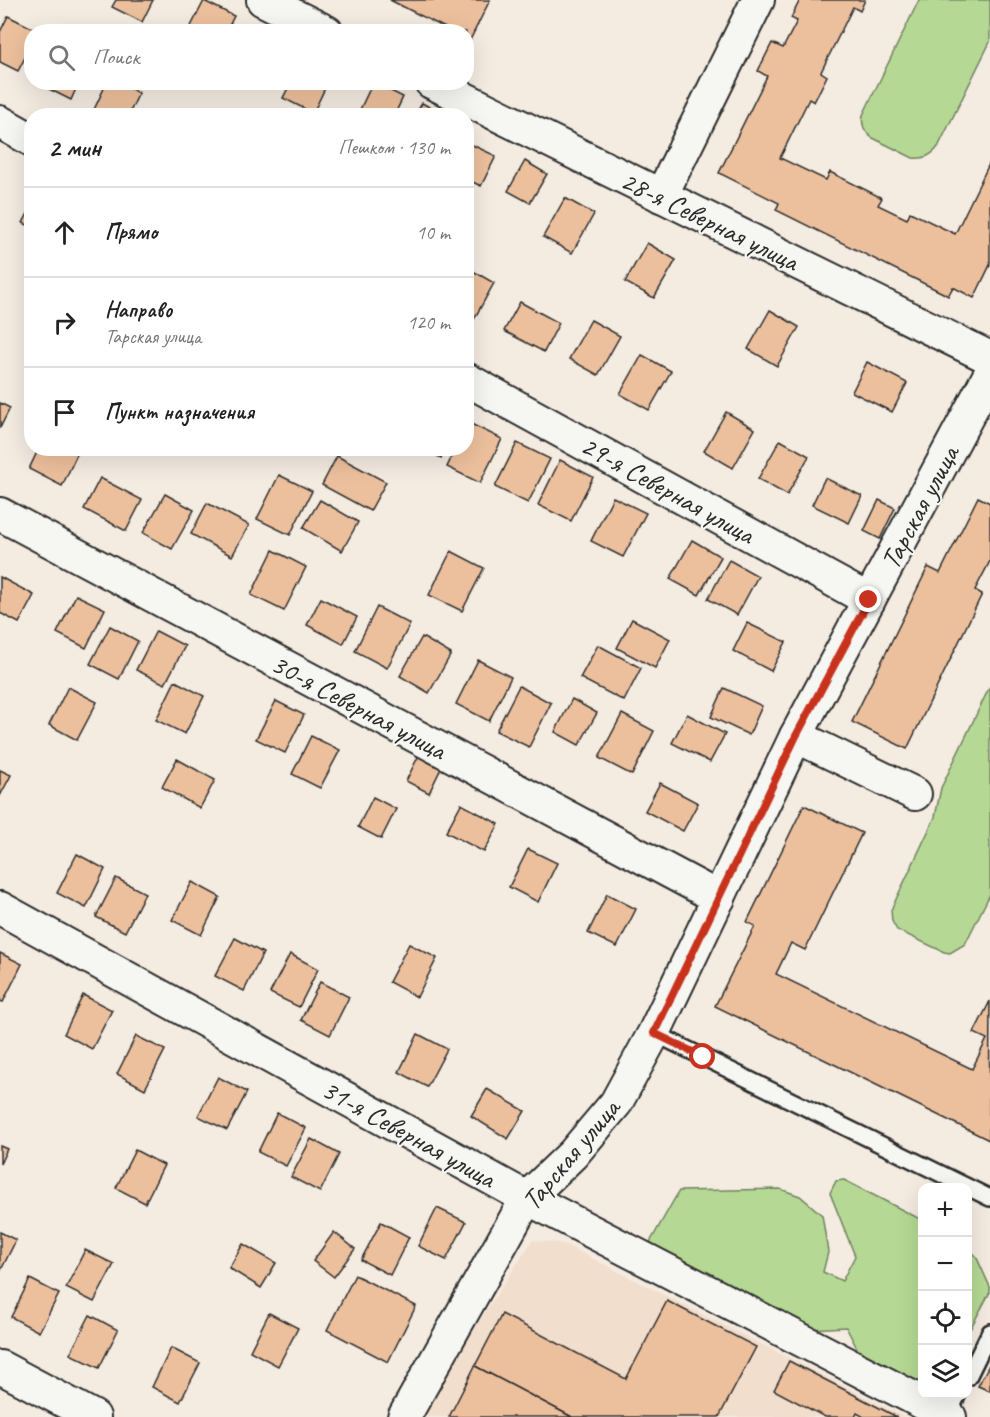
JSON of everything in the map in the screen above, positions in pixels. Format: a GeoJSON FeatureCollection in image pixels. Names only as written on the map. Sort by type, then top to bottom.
{"type":"FeatureCollection","features":[{"type":"Feature","properties":{"kind":"street"},"geometry":{"type":"LineString","coordinates":[[263,0],[311,24]]}},
{"type":"Feature","properties":{"kind":"street"},"geometry":{"type":"LineString","coordinates":[[661,196],[758,0]]}},
{"type":"Feature","properties":{"kind":"street","name":"28-я Северная улица"},"geometry":{"type":"LineString","coordinates":[[447,90],[990,358]]}},
{"type":"Feature","properties":{"kind":"street"},"geometry":{"type":"LineString","coordinates":[[0,122],[24,136]]}},
{"type":"Feature","properties":{"kind":"street","name":"Тарская улица"},"geometry":{"type":"LineString","coordinates":[[404,1417],[527,1198],[573,1154],[616,1103],[654,1033],[796,736],[990,374]]}},
{"type":"Feature","properties":{"kind":"street","name":"29-я Северная улица"},"geometry":{"type":"LineString","coordinates":[[474,383],[869,600]]}},
{"type":"Feature","properties":{"kind":"street","name":"30-я Северная улица"},"geometry":{"type":"LineString","coordinates":[[0,514],[719,898]]}},
{"type":"Feature","properties":{"kind":"street"},"geometry":{"type":"LineString","coordinates":[[796,736],[915,794]]}},
{"type":"Feature","properties":{"kind":"street","name":"31-я Северная улица"},"geometry":{"type":"LineString","coordinates":[[0,908],[527,1198],[952,1409]]}},
{"type":"Feature","properties":{"kind":"street"},"geometry":{"type":"LineString","coordinates":[[0,1367],[94,1417]]}},
{"type":"Feature","properties":{"kind":"lane"},"geometry":{"type":"LineString","coordinates":[[654,1033],[990,1198]]}},
{"type":"Feature","properties":{"kind":"lane"},"geometry":{"type":"LineString","coordinates":[[972,1369],[990,1332]]}},
{"type":"Feature","properties":{"kind":"shaded area"},"geometry":{"type":"Polygon","coordinates":[[[533,1240],[564,1244],[905,1417],[421,1417],[471,1333],[533,1240]]]}},
{"type":"Feature","properties":{"kind":"green space"},"geometry":{"type":"Polygon","coordinates":[[[919,0],[990,0],[990,42],[938,147],[927,156],[913,158],[871,137],[862,121],[919,0]]]}},
{"type":"Feature","properties":{"kind":"green space"},"geometry":{"type":"Polygon","coordinates":[[[990,686],[990,894],[965,944],[950,953],[897,930],[892,921],[891,910],[935,817],[941,788],[990,686]]]}},
{"type":"Feature","properties":{"kind":"green space"},"geometry":{"type":"Polygon","coordinates":[[[844,1180],[918,1218],[918,1390],[860,1354],[846,1327],[810,1329],[649,1244],[679,1191],[780,1189],[800,1196],[822,1215],[828,1252],[823,1272],[842,1281],[855,1256],[830,1193],[836,1181],[844,1180]]]}},
{"type":"Feature","properties":{"kind":"green space"},"geometry":{"type":"Polygon","coordinates":[[[972,1252],[990,1287],[990,1292],[972,1326],[972,1252]]]}},
{"type":"Feature","properties":{"kind":"building"},"geometry":{"type":"Polygon","coordinates":[[[116,0],[153,0],[142,22],[112,7],[116,0]]]}},
{"type":"Feature","properties":{"kind":"building"},"geometry":{"type":"Polygon","coordinates":[[[390,0],[490,0],[474,32],[474,24],[437,24],[390,0]]]}},
{"type":"Feature","properties":{"kind":"building"},"geometry":{"type":"Polygon","coordinates":[[[800,0],[865,0],[860,11],[853,7],[821,72],[827,76],[814,102],[809,99],[780,158],[826,180],[830,172],[882,198],[878,205],[907,219],[910,212],[955,234],[990,162],[990,265],[974,298],[953,287],[948,296],[776,210],[779,203],[719,173],[767,76],[758,71],[772,43],[783,48],[797,21],[791,18],[800,0]]]}},
{"type":"Feature","properties":{"kind":"building"},"geometry":{"type":"Polygon","coordinates":[[[204,1],[234,16],[230,24],[192,24],[204,1]]]}},
{"type":"Feature","properties":{"kind":"building"},"geometry":{"type":"Polygon","coordinates":[[[8,16],[24,24],[24,59],[18,71],[0,62],[0,32],[8,16]]]}},
{"type":"Feature","properties":{"kind":"building"},"geometry":{"type":"Polygon","coordinates":[[[51,90],[75,90],[71,100],[51,90]]]}},
{"type":"Feature","properties":{"kind":"building"},"geometry":{"type":"Polygon","coordinates":[[[103,90],[133,90],[139,93],[132,108],[95,108],[103,90]]]}},
{"type":"Feature","properties":{"kind":"building"},"geometry":{"type":"Polygon","coordinates":[[[287,90],[324,90],[315,108],[303,108],[283,98],[287,90]]]}},
{"type":"Feature","properties":{"kind":"building"},"geometry":{"type":"Polygon","coordinates":[[[369,90],[389,90],[403,97],[398,108],[361,108],[369,90]]]}},
{"type":"Feature","properties":{"kind":"building"},"geometry":{"type":"Polygon","coordinates":[[[422,103],[431,108],[419,108],[422,103]]]}},
{"type":"Feature","properties":{"kind":"building"},"geometry":{"type":"Polygon","coordinates":[[[474,146],[496,156],[481,186],[474,183],[474,146]]]}},
{"type":"Feature","properties":{"kind":"building"},"geometry":{"type":"Polygon","coordinates":[[[525,161],[547,174],[530,203],[508,191],[525,161]]]}},
{"type":"Feature","properties":{"kind":"building"},"geometry":{"type":"Polygon","coordinates":[[[565,198],[594,214],[572,253],[543,237],[565,198]]]}},
{"type":"Feature","properties":{"kind":"building"},"geometry":{"type":"Polygon","coordinates":[[[647,243],[676,260],[654,298],[625,282],[647,243]]]}},
{"type":"Feature","properties":{"kind":"building"},"geometry":{"type":"Polygon","coordinates":[[[474,272],[494,283],[474,319],[474,272]]]}},
{"type":"Feature","properties":{"kind":"building"},"geometry":{"type":"Polygon","coordinates":[[[520,302],[559,323],[544,352],[504,331],[520,302]]]}},
{"type":"Feature","properties":{"kind":"building"},"geometry":{"type":"Polygon","coordinates":[[[770,310],[799,327],[777,366],[748,349],[770,310]]]}},
{"type":"Feature","properties":{"kind":"building"},"geometry":{"type":"Polygon","coordinates":[[[591,320],[620,336],[598,375],[569,359],[591,320]]]}},
{"type":"Feature","properties":{"kind":"building"},"geometry":{"type":"Polygon","coordinates":[[[642,355],[671,371],[649,410],[620,394],[642,355]]]}},
{"type":"Feature","properties":{"kind":"building"},"geometry":{"type":"Polygon","coordinates":[[[867,362],[907,383],[892,412],[852,392],[867,362]]]}},
{"type":"Feature","properties":{"kind":"building"},"geometry":{"type":"Polygon","coordinates":[[[0,403],[10,408],[0,428],[0,403]]]}},
{"type":"Feature","properties":{"kind":"building"},"geometry":{"type":"Polygon","coordinates":[[[726,412],[755,429],[733,468],[704,451],[726,412]]]}},
{"type":"Feature","properties":{"kind":"building"},"geometry":{"type":"Polygon","coordinates":[[[474,425],[502,439],[480,483],[447,467],[452,456],[474,456],[474,425]]]}},
{"type":"Feature","properties":{"kind":"building"},"geometry":{"type":"Polygon","coordinates":[[[780,440],[809,456],[787,495],[758,479],[780,440]]]}},
{"type":"Feature","properties":{"kind":"building"},"geometry":{"type":"Polygon","coordinates":[[[517,443],[550,459],[528,503],[495,487],[517,443]]]}},
{"type":"Feature","properties":{"kind":"building"},"geometry":{"type":"Polygon","coordinates":[[[35,456],[76,456],[62,486],[29,469],[35,456]]]}},
{"type":"Feature","properties":{"kind":"building"},"geometry":{"type":"Polygon","coordinates":[[[337,456],[386,482],[370,511],[322,485],[337,456]]]}},
{"type":"Feature","properties":{"kind":"building"},"geometry":{"type":"Polygon","coordinates":[[[560,460],[593,477],[571,521],[538,505],[560,460]]]}},
{"type":"Feature","properties":{"kind":"building"},"geometry":{"type":"Polygon","coordinates":[[[279,475],[312,491],[290,535],[257,519],[279,475]]]}},
{"type":"Feature","properties":{"kind":"building"},"geometry":{"type":"Polygon","coordinates":[[[100,478],[142,500],[126,531],[84,509],[100,478]]]}},
{"type":"Feature","properties":{"kind":"building"},"geometry":{"type":"Polygon","coordinates":[[[825,478],[862,496],[849,523],[812,505],[825,478]]]}},
{"type":"Feature","properties":{"kind":"building"},"geometry":{"type":"Polygon","coordinates":[[[165,494],[194,510],[172,549],[143,533],[165,494]]]}},
{"type":"Feature","properties":{"kind":"building"},"geometry":{"type":"Polygon","coordinates":[[[613,497],[646,513],[623,557],[591,541],[613,497]]]}},
{"type":"Feature","properties":{"kind":"building"},"geometry":{"type":"Polygon","coordinates":[[[978,497],[990,503],[990,561],[975,590],[982,594],[907,749],[852,722],[928,567],[940,573],[978,497]]]}},
{"type":"Feature","properties":{"kind":"building"},"geometry":{"type":"Polygon","coordinates":[[[320,500],[358,522],[342,551],[303,528],[320,500]]]}},
{"type":"Feature","properties":{"kind":"building"},"geometry":{"type":"Polygon","coordinates":[[[879,500],[895,508],[880,539],[864,531],[879,500]]]}},
{"type":"Feature","properties":{"kind":"building"},"geometry":{"type":"Polygon","coordinates":[[[207,503],[249,525],[232,556],[191,534],[207,503]]]}},
{"type":"Feature","properties":{"kind":"building"},"geometry":{"type":"Polygon","coordinates":[[[692,540],[721,557],[699,595],[670,579],[692,540]]]}},
{"type":"Feature","properties":{"kind":"building"},"geometry":{"type":"Polygon","coordinates":[[[273,550],[306,567],[284,611],[251,595],[273,550]]]}},
{"type":"Feature","properties":{"kind":"building"},"geometry":{"type":"Polygon","coordinates":[[[451,551],[484,568],[462,611],[429,595],[451,551]]]}},
{"type":"Feature","properties":{"kind":"building"},"geometry":{"type":"Polygon","coordinates":[[[729,560],[758,576],[737,615],[708,599],[729,560]]]}},
{"type":"Feature","properties":{"kind":"building"},"geometry":{"type":"Polygon","coordinates":[[[0,577],[34,595],[19,623],[0,613],[0,577]]]}},
{"type":"Feature","properties":{"kind":"building"},"geometry":{"type":"Polygon","coordinates":[[[76,595],[105,609],[86,648],[57,633],[76,595]]]}},
{"type":"Feature","properties":{"kind":"building"},"geometry":{"type":"Polygon","coordinates":[[[321,598],[357,617],[343,644],[307,625],[321,598]]]}},
{"type":"Feature","properties":{"kind":"building"},"geometry":{"type":"Polygon","coordinates":[[[377,607],[410,624],[387,668],[355,651],[377,607]]]}},
{"type":"Feature","properties":{"kind":"building"},"geometry":{"type":"Polygon","coordinates":[[[632,619],[670,639],[655,668],[617,648],[632,619]]]}},
{"type":"Feature","properties":{"kind":"building"},"geometry":{"type":"Polygon","coordinates":[[[747,623],[786,642],[771,671],[733,651],[747,623]]]}},
{"type":"Feature","properties":{"kind":"building"},"geometry":{"type":"Polygon","coordinates":[[[110,626],[138,641],[119,679],[90,664],[110,626]]]}},
{"type":"Feature","properties":{"kind":"building"},"geometry":{"type":"Polygon","coordinates":[[[156,631],[185,646],[165,684],[136,670],[156,631]]]}},
{"type":"Feature","properties":{"kind":"building"},"geometry":{"type":"Polygon","coordinates":[[[422,637],[451,654],[429,693],[400,676],[422,637]]]}},
{"type":"Feature","properties":{"kind":"building"},"geometry":{"type":"Polygon","coordinates":[[[598,645],[641,668],[624,701],[580,678],[598,645]]]}},
{"type":"Feature","properties":{"kind":"building"},"geometry":{"type":"Polygon","coordinates":[[[478,660],[511,677],[489,721],[456,704],[478,660]]]}},
{"type":"Feature","properties":{"kind":"building"},"geometry":{"type":"Polygon","coordinates":[[[175,681],[204,696],[185,734],[156,720],[175,681]]]}},
{"type":"Feature","properties":{"kind":"building"},"geometry":{"type":"Polygon","coordinates":[[[519,686],[551,703],[529,747],[496,731],[519,686]]]}},
{"type":"Feature","properties":{"kind":"building"},"geometry":{"type":"Polygon","coordinates":[[[68,687],[97,702],[77,740],[49,725],[68,687]]]}},
{"type":"Feature","properties":{"kind":"building"},"geometry":{"type":"Polygon","coordinates":[[[724,688],[762,706],[749,735],[711,717],[724,688]]]}},
{"type":"Feature","properties":{"kind":"building"},"geometry":{"type":"Polygon","coordinates":[[[572,699],[597,713],[579,745],[555,732],[572,699]]]}},
{"type":"Feature","properties":{"kind":"building"},"geometry":{"type":"Polygon","coordinates":[[[276,701],[304,715],[285,753],[256,739],[276,701]]]}},
{"type":"Feature","properties":{"kind":"building"},"geometry":{"type":"Polygon","coordinates":[[[622,714],[654,731],[632,775],[599,758],[622,714]]]}},
{"type":"Feature","properties":{"kind":"building"},"geometry":{"type":"Polygon","coordinates":[[[687,714],[725,734],[710,762],[672,743],[687,714]]]}},
{"type":"Feature","properties":{"kind":"building"},"geometry":{"type":"Polygon","coordinates":[[[311,736],[340,750],[320,788],[292,774],[311,736]]]}},
{"type":"Feature","properties":{"kind":"building"},"geometry":{"type":"Polygon","coordinates":[[[421,751],[444,762],[429,793],[406,781],[421,751]]]}},
{"type":"Feature","properties":{"kind":"building"},"geometry":{"type":"Polygon","coordinates":[[[177,759],[215,780],[200,808],[162,787],[177,759]]]}},
{"type":"Feature","properties":{"kind":"building"},"geometry":{"type":"Polygon","coordinates":[[[0,770],[11,775],[0,796],[0,770]]]}},
{"type":"Feature","properties":{"kind":"building"},"geometry":{"type":"Polygon","coordinates":[[[660,783],[698,803],[683,831],[645,811],[660,783]]]}},
{"type":"Feature","properties":{"kind":"building"},"geometry":{"type":"Polygon","coordinates":[[[373,797],[396,809],[381,839],[358,827],[373,797]]]}},
{"type":"Feature","properties":{"kind":"building"},"geometry":{"type":"Polygon","coordinates":[[[461,804],[499,824],[484,852],[446,832],[461,804]]]}},
{"type":"Feature","properties":{"kind":"building"},"geometry":{"type":"Polygon","coordinates":[[[804,805],[862,833],[805,950],[791,943],[776,974],[972,1069],[987,1039],[974,1033],[990,1001],[989,1140],[715,1006],[755,926],[747,922],[804,805]]]}},
{"type":"Feature","properties":{"kind":"building"},"geometry":{"type":"Polygon","coordinates":[[[528,849],[557,863],[538,902],[509,887],[528,849]]]}},
{"type":"Feature","properties":{"kind":"building"},"geometry":{"type":"Polygon","coordinates":[[[77,854],[105,869],[86,908],[57,893],[77,854]]]}},
{"type":"Feature","properties":{"kind":"building"},"geometry":{"type":"Polygon","coordinates":[[[116,878],[145,893],[125,932],[96,917],[116,878]]]}},
{"type":"Feature","properties":{"kind":"building"},"geometry":{"type":"Polygon","coordinates":[[[192,882],[220,897],[201,935],[172,920],[192,882]]]}},
{"type":"Feature","properties":{"kind":"building"},"geometry":{"type":"Polygon","coordinates":[[[607,894],[636,909],[617,947],[588,933],[607,894]]]}},
{"type":"Feature","properties":{"kind":"building"},"geometry":{"type":"Polygon","coordinates":[[[235,938],[263,953],[244,991],[215,976],[235,938]]]}},
{"type":"Feature","properties":{"kind":"building"},"geometry":{"type":"Polygon","coordinates":[[[409,944],[437,958],[417,997],[389,982],[409,944]]]}},
{"type":"Feature","properties":{"kind":"building"},"geometry":{"type":"Polygon","coordinates":[[[0,953],[22,964],[3,1002],[0,1001],[0,953]]]}},
{"type":"Feature","properties":{"kind":"building"},"geometry":{"type":"Polygon","coordinates":[[[290,954],[318,969],[299,1007],[270,993],[290,954]]]}},
{"type":"Feature","properties":{"kind":"building"},"geometry":{"type":"Polygon","coordinates":[[[320,982],[349,997],[330,1035],[301,1020],[320,982]]]}},
{"type":"Feature","properties":{"kind":"building"},"geometry":{"type":"Polygon","coordinates":[[[83,995],[112,1010],[92,1049],[64,1034],[83,995]]]}},
{"type":"Feature","properties":{"kind":"building"},"geometry":{"type":"Polygon","coordinates":[[[418,1034],[447,1049],[427,1087],[399,1072],[418,1034]]]}},
{"type":"Feature","properties":{"kind":"building"},"geometry":{"type":"Polygon","coordinates":[[[136,1036],[165,1050],[145,1089],[117,1074],[136,1036]]]}},
{"type":"Feature","properties":{"kind":"building"},"geometry":{"type":"Polygon","coordinates":[[[218,1077],[247,1092],[227,1130],[198,1116],[218,1077]]]}},
{"type":"Feature","properties":{"kind":"building"},"geometry":{"type":"Polygon","coordinates":[[[487,1089],[525,1111],[508,1139],[471,1116],[487,1089]]]}},
{"type":"Feature","properties":{"kind":"building"},"geometry":{"type":"Polygon","coordinates":[[[277,1113],[306,1128],[286,1166],[258,1152],[277,1113]]]}},
{"type":"Feature","properties":{"kind":"building"},"geometry":{"type":"Polygon","coordinates":[[[311,1139],[339,1154],[320,1192],[291,1177],[311,1139]]]}},
{"type":"Feature","properties":{"kind":"building"},"geometry":{"type":"Polygon","coordinates":[[[0,1146],[7,1149],[0,1164],[0,1146]]]}},
{"type":"Feature","properties":{"kind":"building"},"geometry":{"type":"Polygon","coordinates":[[[135,1150],[164,1165],[145,1203],[116,1188],[135,1150]]]}},
{"type":"Feature","properties":{"kind":"building"},"geometry":{"type":"Polygon","coordinates":[[[437,1208],[466,1222],[446,1260],[418,1246],[437,1208]]]}},
{"type":"Feature","properties":{"kind":"building"},"geometry":{"type":"Polygon","coordinates":[[[381,1222],[409,1237],[390,1275],[361,1260],[381,1222]]]}},
{"type":"Feature","properties":{"kind":"building"},"geometry":{"type":"Polygon","coordinates":[[[0,1232],[16,1240],[0,1272],[0,1232]]]}},
{"type":"Feature","properties":{"kind":"building"},"geometry":{"type":"Polygon","coordinates":[[[334,1232],[355,1249],[334,1277],[313,1261],[334,1232]]]}},
{"type":"Feature","properties":{"kind":"building"},"geometry":{"type":"Polygon","coordinates":[[[243,1244],[276,1263],[261,1288],[229,1268],[243,1244]]]}},
{"type":"Feature","properties":{"kind":"building"},"geometry":{"type":"Polygon","coordinates":[[[85,1250],[114,1264],[94,1302],[66,1288],[85,1250]]]}},
{"type":"Feature","properties":{"kind":"building"},"geometry":{"type":"Polygon","coordinates":[[[355,1275],[416,1306],[388,1362],[327,1330],[355,1275]]]}},
{"type":"Feature","properties":{"kind":"building"},"geometry":{"type":"Polygon","coordinates":[[[30,1279],[59,1294],[39,1332],[11,1317],[30,1279]]]}},
{"type":"Feature","properties":{"kind":"building"},"geometry":{"type":"Polygon","coordinates":[[[667,1301],[756,1347],[719,1417],[572,1417],[475,1366],[502,1314],[626,1379],[667,1301]]]}},
{"type":"Feature","properties":{"kind":"building"},"geometry":{"type":"Polygon","coordinates":[[[269,1313],[298,1328],[278,1366],[250,1351],[269,1313]]]}},
{"type":"Feature","properties":{"kind":"building"},"geometry":{"type":"Polygon","coordinates":[[[90,1315],[118,1330],[99,1368],[70,1354],[90,1315]]]}},
{"type":"Feature","properties":{"kind":"building"},"geometry":{"type":"Polygon","coordinates":[[[171,1348],[200,1363],[180,1402],[152,1387],[171,1348]]]}},
{"type":"Feature","properties":{"kind":"building"},"geometry":{"type":"Polygon","coordinates":[[[789,1361],[897,1417],[864,1417],[857,1413],[855,1417],[825,1417],[774,1390],[789,1361]]]}},
{"type":"Feature","properties":{"kind":"building"},"geometry":{"type":"Polygon","coordinates":[[[990,1363],[990,1391],[978,1386],[990,1363]]]}},
{"type":"Feature","properties":{"kind":"building"},"geometry":{"type":"Polygon","coordinates":[[[475,1366],[572,1417],[449,1417],[475,1366]]]}},
{"type":"Feature","properties":{"kind":"route"},"geometry":{"type":"LineString","coordinates":[[703,1057],[654,1033],[796,736],[869,600]]}}]}
